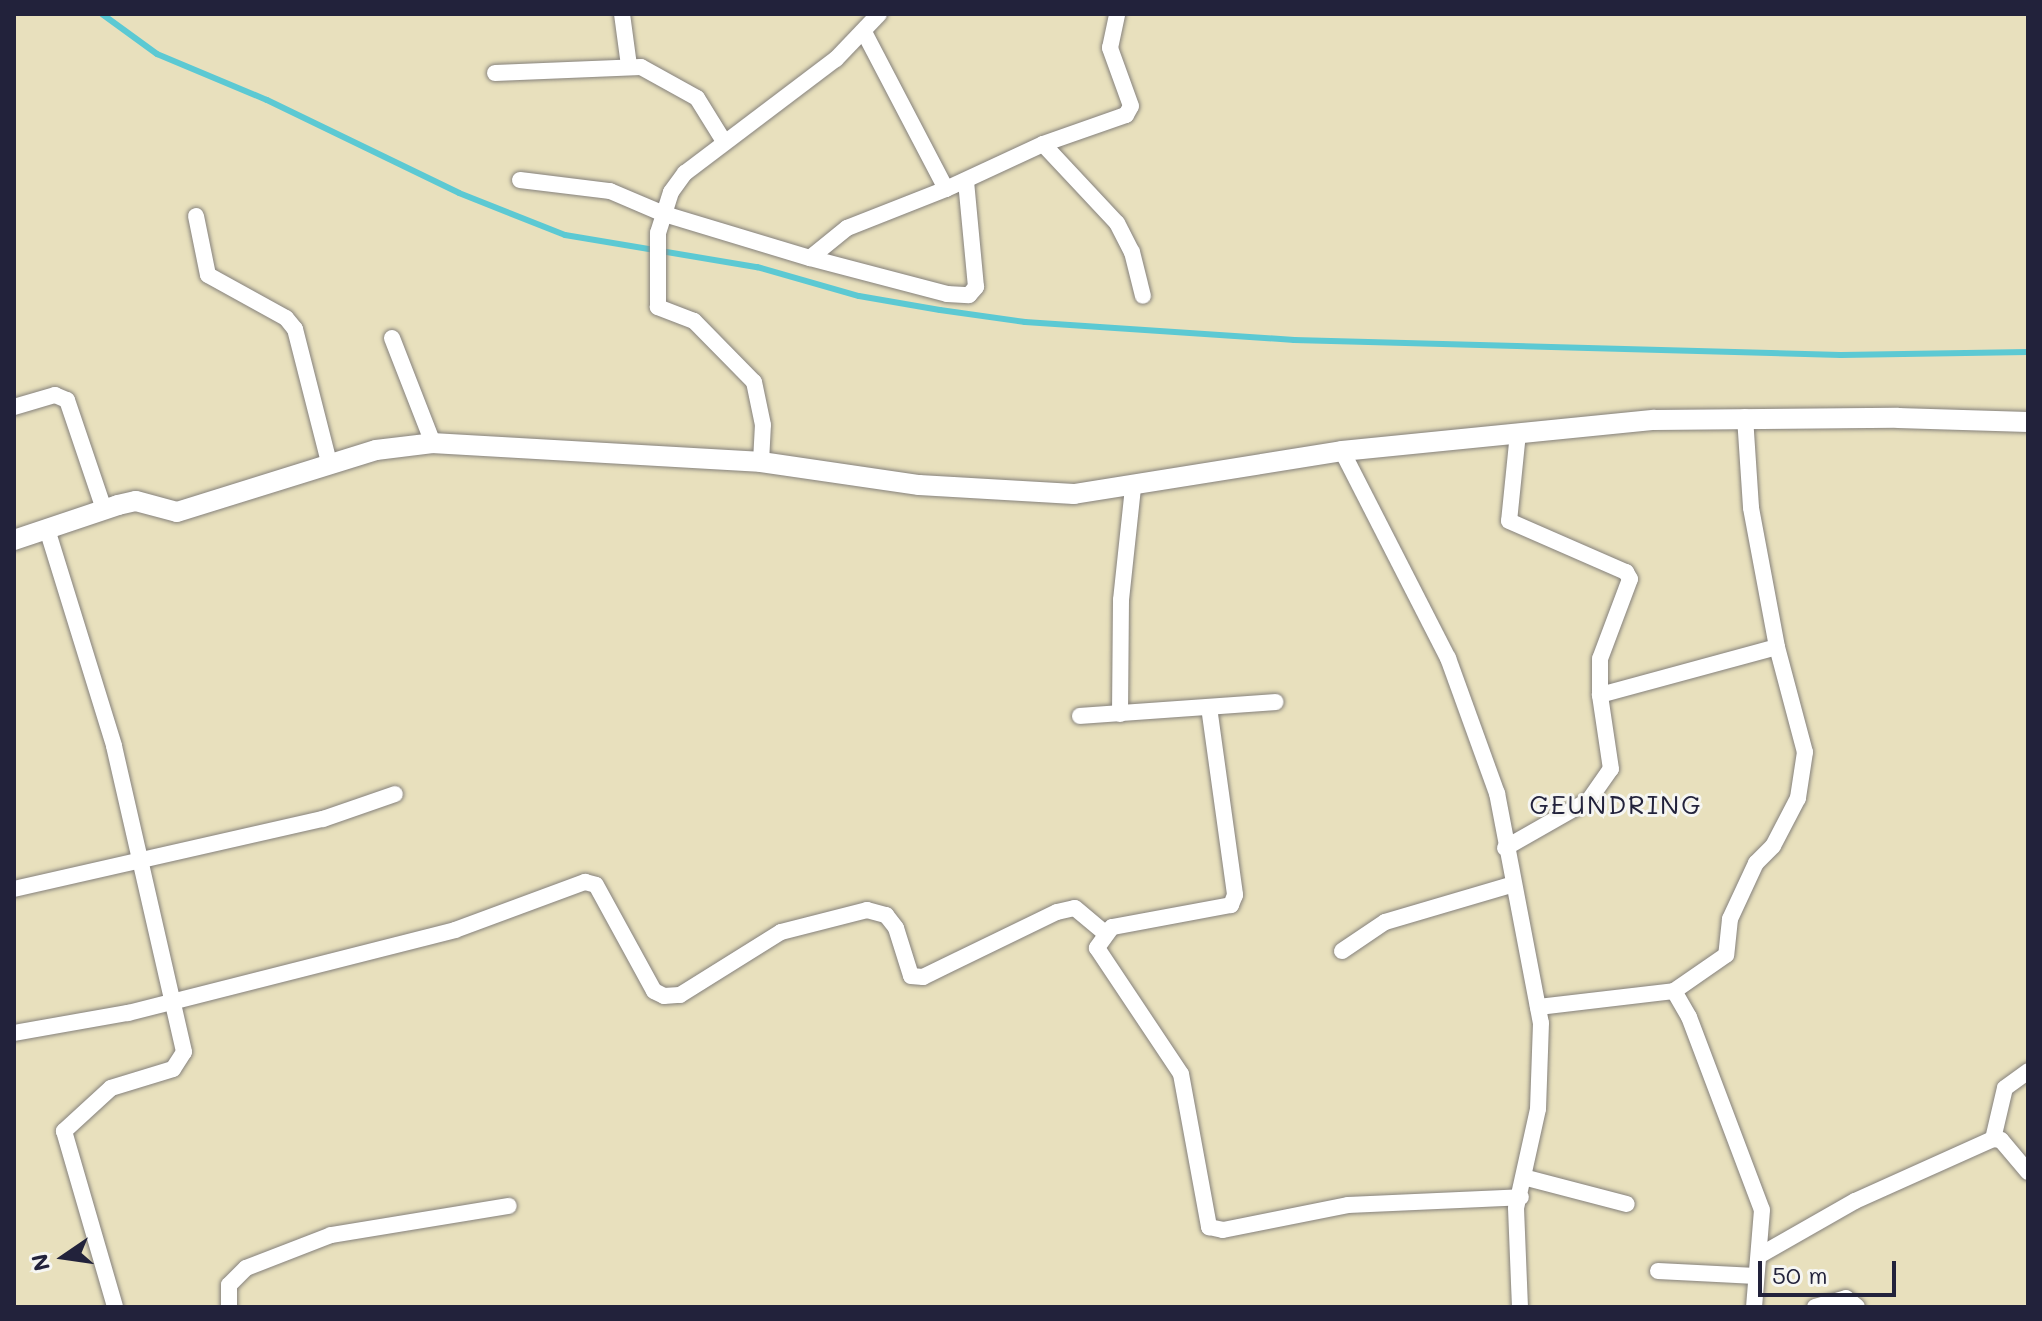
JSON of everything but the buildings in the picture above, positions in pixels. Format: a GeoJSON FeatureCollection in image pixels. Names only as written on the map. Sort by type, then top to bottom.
{"type":"FeatureCollection","features":[{"type":"Feature","properties":{"kind":"street"},"geometry":{"type":"LineString","coordinates":[[622,14],[629,66]]}},
{"type":"Feature","properties":{"kind":"street"},"geometry":{"type":"LineString","coordinates":[[761,462],[763,425],[754,382],[694,321],[661,312],[658,304],[658,233],[685,173],[723,140],[836,59],[879,14]]}},
{"type":"Feature","properties":{"kind":"street"},"geometry":{"type":"LineString","coordinates":[[803,254],[847,228],[944,183],[966,181],[1043,144],[1126,115],[1131,106],[1110,48],[1117,14]]}},
{"type":"Feature","properties":{"kind":"street"},"geometry":{"type":"LineString","coordinates":[[864,32],[944,183]]}},
{"type":"Feature","properties":{"kind":"street"},"geometry":{"type":"LineString","coordinates":[[495,73],[629,66],[672,79],[697,98],[723,140]]}},
{"type":"Feature","properties":{"kind":"street"},"geometry":{"type":"LineString","coordinates":[[1043,144],[1125,234],[1143,296]]}},
{"type":"Feature","properties":{"kind":"street"},"geometry":{"type":"LineString","coordinates":[[520,180],[610,191],[664,214],[947,294],[969,295],[976,287],[966,181]]}},
{"type":"Feature","properties":{"kind":"street"},"geometry":{"type":"LineString","coordinates":[[196,216],[205,271],[286,318],[295,329],[330,466]]}},
{"type":"Feature","properties":{"kind":"street"},"geometry":{"type":"LineString","coordinates":[[392,338],[433,443]]}},
{"type":"Feature","properties":{"kind":"street"},"geometry":{"type":"LineString","coordinates":[[14,407],[55,395],[67,400],[104,509]]}},
{"type":"Feature","properties":{"kind":"street"},"geometry":{"type":"LineString","coordinates":[[1538,1007],[1674,991],[1726,955],[1730,919],[1756,863],[1773,846],[1798,798],[1805,752],[1777,647],[1751,508],[1745,417]]}},
{"type":"Feature","properties":{"kind":"street"},"geometry":{"type":"LineString","coordinates":[[14,540],[53,545],[104,509],[136,501],[177,512],[269,480],[290,480],[376,450],[433,443],[761,462],[1009,494],[1133,487],[1342,451],[1518,433],[1745,417],[2028,422]]}},
{"type":"Feature","properties":{"kind":"street"},"geometry":{"type":"LineString","coordinates":[[1505,848],[1589,800],[1611,769],[1600,695],[1600,659],[1630,579],[1626,572],[1509,521],[1518,433]]}},
{"type":"Feature","properties":{"kind":"street"},"geometry":{"type":"LineString","coordinates":[[1342,451],[1468,705],[1497,793],[1511,885],[1538,1007],[1538,1109],[1527,1178],[1516,1208],[1520,1307]]}},
{"type":"Feature","properties":{"kind":"street"},"geometry":{"type":"LineString","coordinates":[[1120,714],[1121,600],[1133,487]]}},
{"type":"Feature","properties":{"kind":"street"},"geometry":{"type":"LineString","coordinates":[[53,545],[114,746],[137,864],[184,1052],[180,1063],[111,1088],[64,1131],[115,1307]]}},
{"type":"Feature","properties":{"kind":"street"},"geometry":{"type":"LineString","coordinates":[[1600,695],[1777,647]]}},
{"type":"Feature","properties":{"kind":"street"},"geometry":{"type":"LineString","coordinates":[[1080,716],[1275,702]]}},
{"type":"Feature","properties":{"kind":"street"},"geometry":{"type":"LineString","coordinates":[[1104,932],[1231,905],[1235,895],[1209,707]]}},
{"type":"Feature","properties":{"kind":"street"},"geometry":{"type":"LineString","coordinates":[[14,889],[115,863],[137,864],[323,819],[395,794]]}},
{"type":"Feature","properties":{"kind":"street"},"geometry":{"type":"LineString","coordinates":[[14,1033],[171,1000],[455,930],[585,882],[596,885],[654,991],[664,996],[680,995],[781,932],[867,910],[886,915],[896,928],[911,976],[923,977],[1057,912],[1075,908],[1104,932]]}},
{"type":"Feature","properties":{"kind":"street"},"geometry":{"type":"LineString","coordinates":[[1342,951],[1385,922],[1511,885]]}},
{"type":"Feature","properties":{"kind":"street"},"geometry":{"type":"LineString","coordinates":[[1104,932],[1099,958],[1181,1074],[1206,1219],[1214,1231],[1348,1205],[1521,1197]]}},
{"type":"Feature","properties":{"kind":"street"},"geometry":{"type":"LineString","coordinates":[[1674,991],[1689,1017],[1754,1178],[1762,1210],[1762,1254],[1756,1276],[1754,1307]]}},
{"type":"Feature","properties":{"kind":"street"},"geometry":{"type":"LineString","coordinates":[[1993,1139],[2005,1088],[2028,1071]]}},
{"type":"Feature","properties":{"kind":"street"},"geometry":{"type":"LineString","coordinates":[[1762,1254],[1855,1201],[1993,1139],[2001,1140],[2028,1172]]}},
{"type":"Feature","properties":{"kind":"street"},"geometry":{"type":"LineString","coordinates":[[1527,1178],[1627,1204]]}},
{"type":"Feature","properties":{"kind":"street"},"geometry":{"type":"LineString","coordinates":[[229,1307],[229,1285],[246,1268],[331,1235],[509,1206]]}},
{"type":"Feature","properties":{"kind":"street"},"geometry":{"type":"LineString","coordinates":[[1658,1271],[1756,1276]]}},
{"type":"Feature","properties":{"kind":"street"},"geometry":{"type":"LineString","coordinates":[[1815,1307],[1846,1298],[1857,1307]]}},
{"type":"Feature","properties":{"kind":"waterway"},"geometry":{"type":"LineString","coordinates":[[102,14],[157,54],[267,100],[459,193],[565,235],[757,267],[859,296],[1025,322],[1294,340],[1841,355],[2028,352]]}},
{"type":"Feature","properties":{"kind":"district","name":"GEUNDRING"},"geometry":{"type":"Point","coordinates":[1616,805]}}]}
